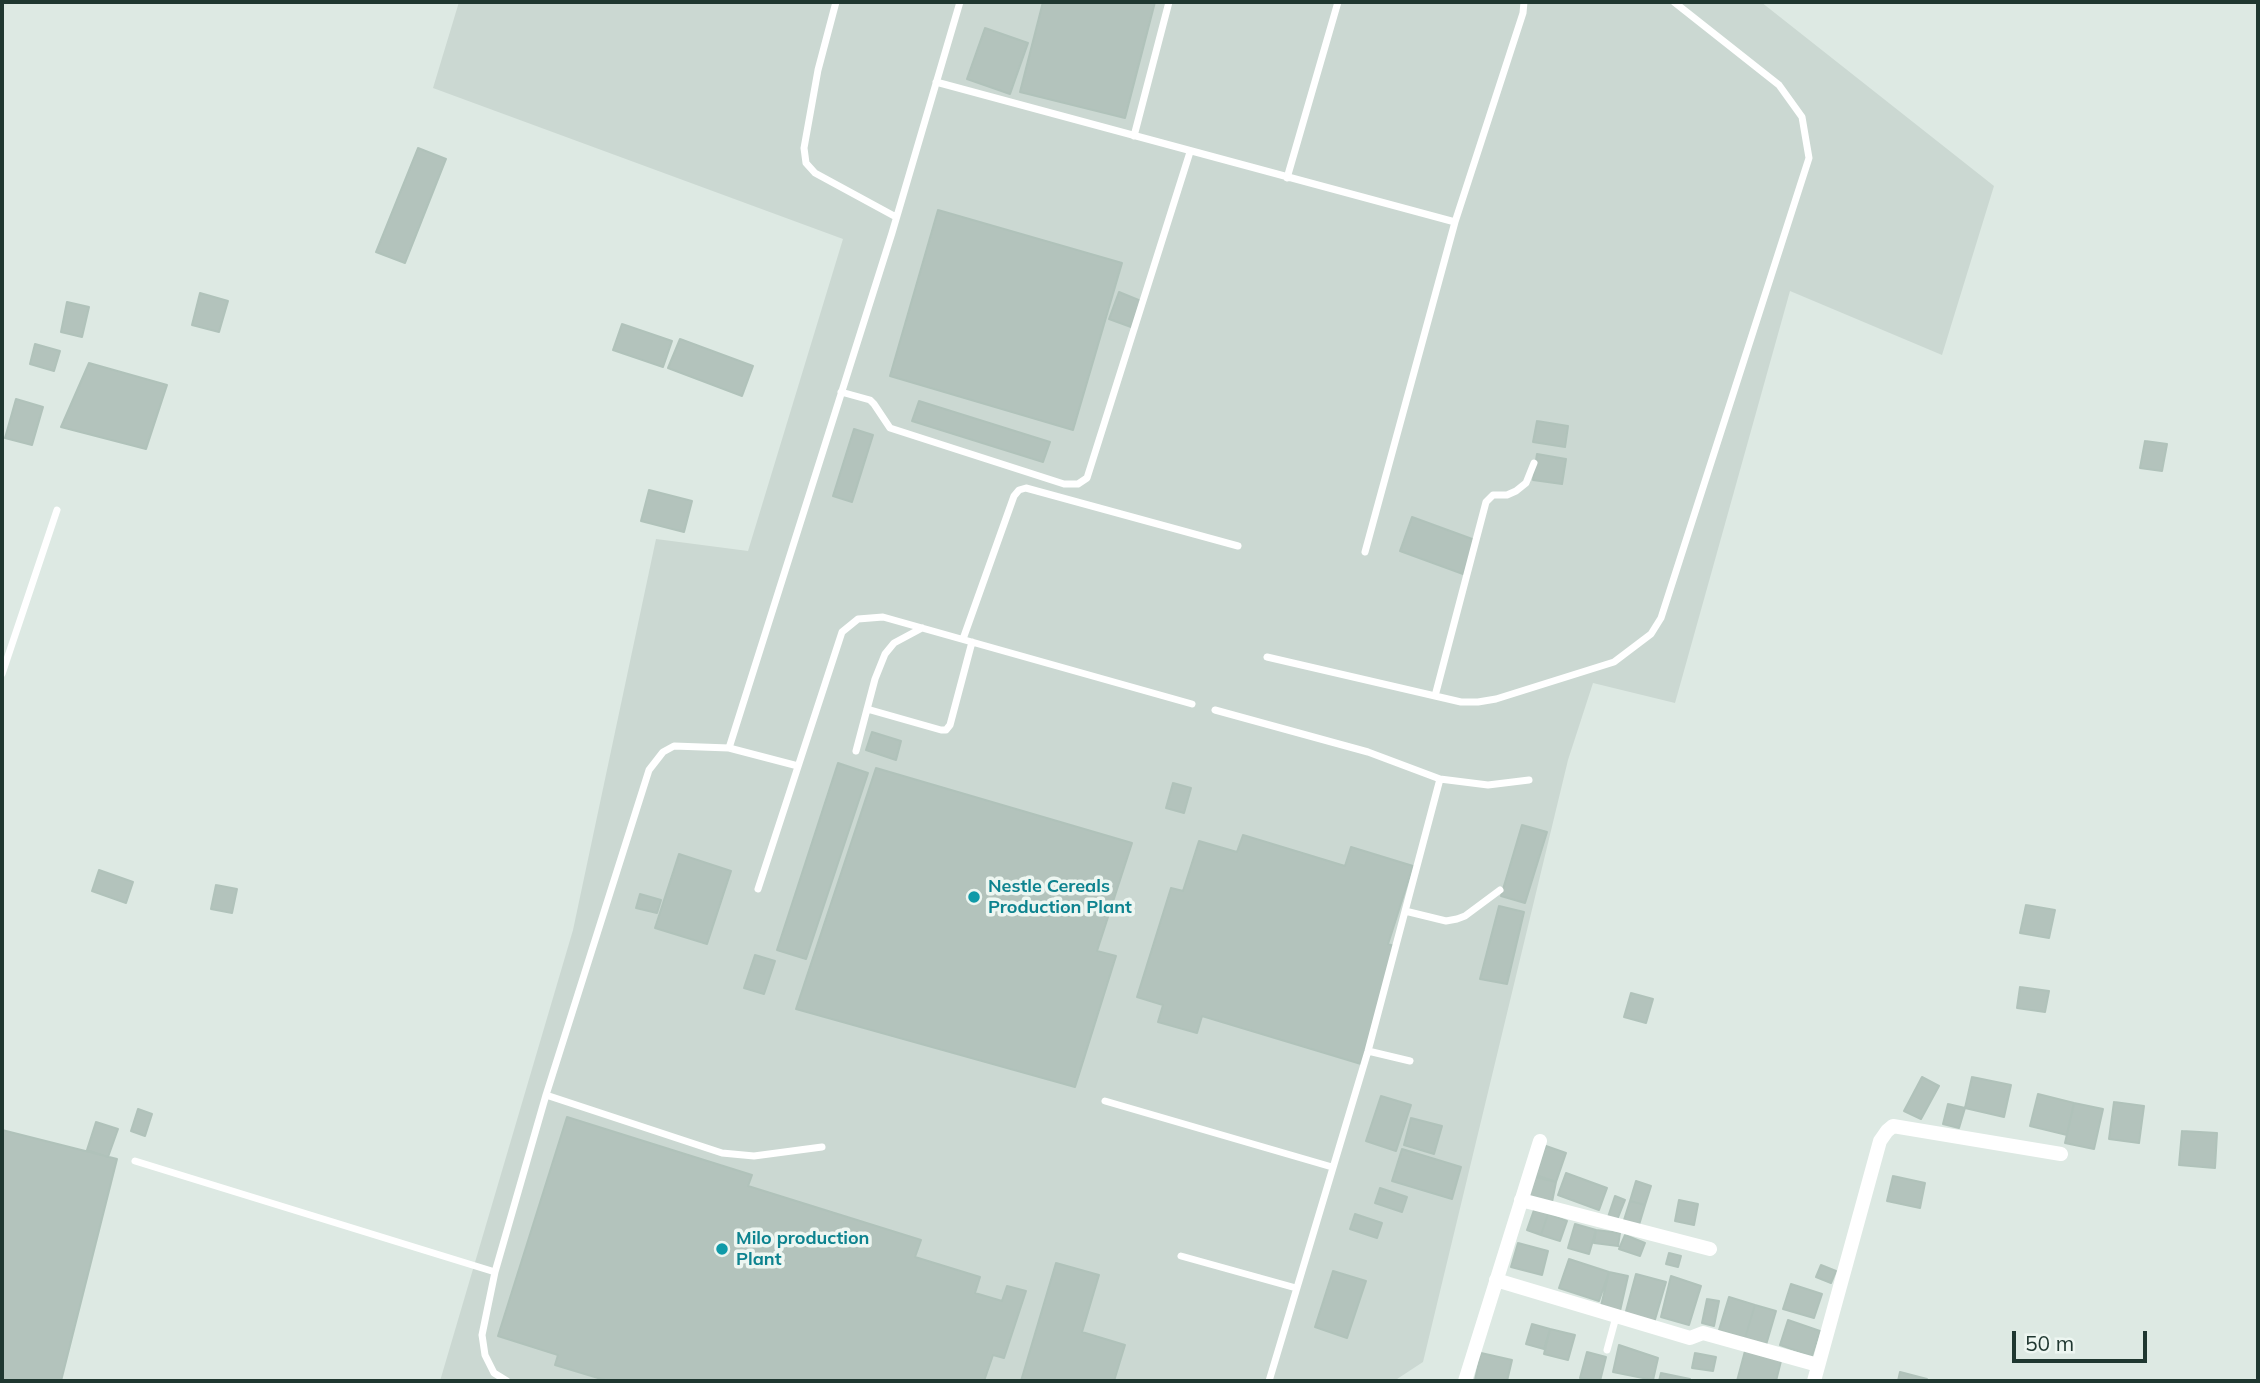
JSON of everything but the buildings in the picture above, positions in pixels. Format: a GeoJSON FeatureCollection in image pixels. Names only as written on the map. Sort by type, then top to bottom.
{"type":"FeatureCollection","features":[{"type":"Feature","properties":{"kind":"street"},"geometry":{"type":"LineString","coordinates":[[1814,1381],[1880,1141],[1893,1126],[2061,1154]]}},
{"type":"Feature","properties":{"kind":"street"},"geometry":{"type":"LineString","coordinates":[[1465,1381],[1540,1141]]}},
{"type":"Feature","properties":{"kind":"street"},"geometry":{"type":"LineString","coordinates":[[1521,1200],[1710,1249]]}},
{"type":"Feature","properties":{"kind":"street"},"geometry":{"type":"LineString","coordinates":[[1496,1280],[1690,1338],[1703,1333],[1818,1365]]}},
{"type":"Feature","properties":{"kind":"lane"},"geometry":{"type":"LineString","coordinates":[[836,2],[818,70],[804,148],[806,163],[816,173],[896,217]]}},
{"type":"Feature","properties":{"kind":"lane"},"geometry":{"type":"LineString","coordinates":[[729,747],[896,217],[960,2]]}},
{"type":"Feature","properties":{"kind":"lane"},"geometry":{"type":"LineString","coordinates":[[1134,136],[1169,2]]}},
{"type":"Feature","properties":{"kind":"lane"},"geometry":{"type":"LineString","coordinates":[[1287,178],[1338,2]]}},
{"type":"Feature","properties":{"kind":"lane"},"geometry":{"type":"LineString","coordinates":[[1365,552],[1455,222],[1523,13],[1524,2]]}},
{"type":"Feature","properties":{"kind":"lane"},"geometry":{"type":"LineString","coordinates":[[1268,657],[1461,702],[1478,702],[1496,699],[1614,662],[1651,634],[1668,601],[1809,158],[1802,117],[1779,85],[1674,2]]}},
{"type":"Feature","properties":{"kind":"lane"},"geometry":{"type":"LineString","coordinates":[[936,82],[1455,222]]}},
{"type":"Feature","properties":{"kind":"lane"},"geometry":{"type":"LineString","coordinates":[[841,392],[870,400],[890,428],[1063,484],[1078,484],[1087,478],[1190,152]]}},
{"type":"Feature","properties":{"kind":"lane"},"geometry":{"type":"LineString","coordinates":[[1436,696],[1486,502],[1489,496],[1507,495],[1526,483],[1534,463]]}},
{"type":"Feature","properties":{"kind":"lane"},"geometry":{"type":"LineString","coordinates":[[963,639],[1014,496],[1026,488],[1238,546]]}},
{"type":"Feature","properties":{"kind":"lane"},"geometry":{"type":"LineString","coordinates":[[2,674],[57,510]]}},
{"type":"Feature","properties":{"kind":"lane"},"geometry":{"type":"LineString","coordinates":[[758,889],[842,632],[858,619],[883,617],[1192,704]]}},
{"type":"Feature","properties":{"kind":"lane"},"geometry":{"type":"LineString","coordinates":[[856,751],[875,679],[885,654],[894,643],[922,628]]}},
{"type":"Feature","properties":{"kind":"lane"},"geometry":{"type":"LineString","coordinates":[[867,709],[946,730],[950,725],[972,642]]}},
{"type":"Feature","properties":{"kind":"lane"},"geometry":{"type":"LineString","coordinates":[[1215,710],[1368,752],[1440,779],[1488,785],[1529,780]]}},
{"type":"Feature","properties":{"kind":"lane"},"geometry":{"type":"LineString","coordinates":[[507,1381],[494,1373],[485,1355],[482,1335],[495,1272],[546,1095],[649,770],[663,752],[674,746],[729,747],[797,766]]}},
{"type":"Feature","properties":{"kind":"lane"},"geometry":{"type":"LineString","coordinates":[[1269,1381],[1368,1051],[1440,779]]}},
{"type":"Feature","properties":{"kind":"lane"},"geometry":{"type":"LineString","coordinates":[[1405,911],[1446,921],[1457,919],[1500,890]]}},
{"type":"Feature","properties":{"kind":"lane"},"geometry":{"type":"LineString","coordinates":[[1368,1051],[1410,1061]]}},
{"type":"Feature","properties":{"kind":"lane"},"geometry":{"type":"LineString","coordinates":[[546,1095],[722,1153],[754,1156],[822,1147]]}},
{"type":"Feature","properties":{"kind":"lane"},"geometry":{"type":"LineString","coordinates":[[1105,1101],[1332,1167]]}},
{"type":"Feature","properties":{"kind":"lane"},"geometry":{"type":"LineString","coordinates":[[135,1161],[495,1272]]}},
{"type":"Feature","properties":{"kind":"lane"},"geometry":{"type":"LineString","coordinates":[[1181,1256],[1296,1289]]}},
{"type":"Feature","properties":{"kind":"lane"},"geometry":{"type":"LineString","coordinates":[[1607,1350],[1616,1317]]}},
{"type":"Feature","properties":{"kind":"shaded area"},"geometry":{"type":"Polygon","coordinates":[[[459,2],[1761,2],[1994,186],[1942,355],[1790,291],[1675,703],[1593,683],[1568,760],[1423,1362],[1394,1381],[440,1381],[573,930],[656,539],[748,551],[843,239],[433,88],[459,2]]]}},
{"type":"Feature","properties":{"kind":"place","name":"Nestle Cereals Production Plant"},"geometry":{"type":"Point","coordinates":[974,897]}},
{"type":"Feature","properties":{"kind":"place","name":"Milo production Plant"},"geometry":{"type":"Point","coordinates":[722,1249]}}]}
